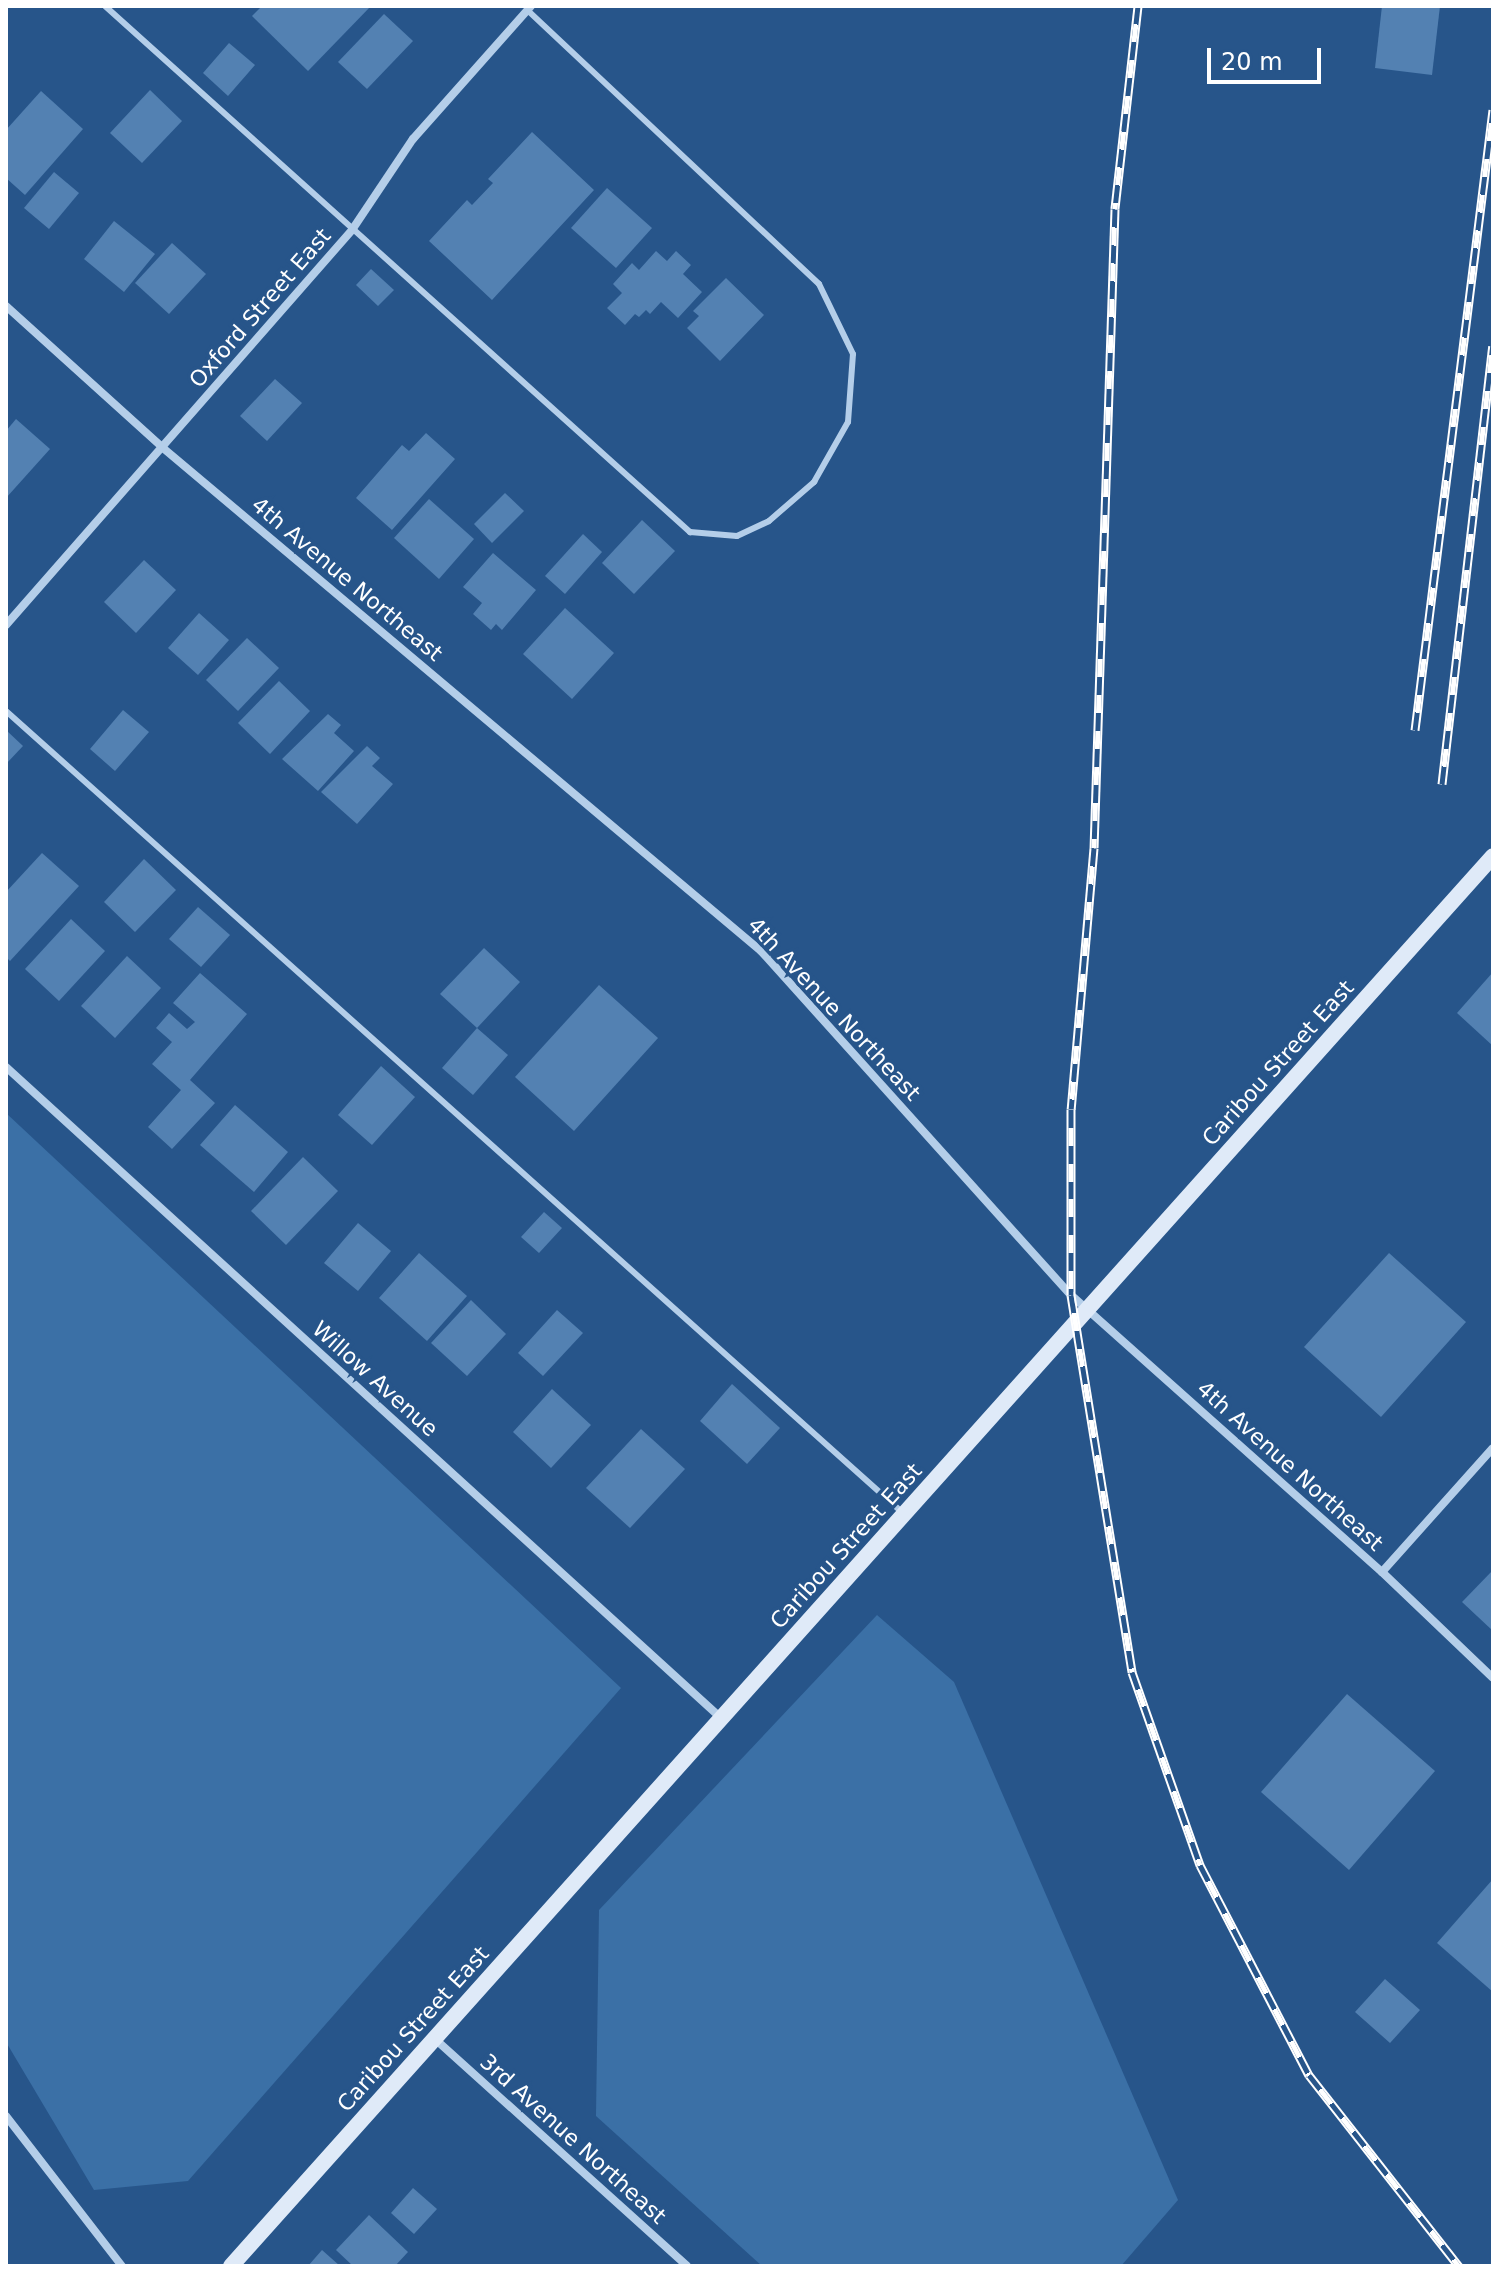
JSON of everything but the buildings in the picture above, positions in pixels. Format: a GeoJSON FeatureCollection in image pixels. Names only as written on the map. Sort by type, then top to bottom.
{"type":"FeatureCollection","features":[{"type":"Feature","properties":{"kind":"street","name":"Oxford Street East"},"geometry":{"type":"LineString","coordinates":[[6,625],[352,230],[413,139],[529,8]]}},
{"type":"Feature","properties":{"kind":"street","name":"4th Avenue Northeast"},"geometry":{"type":"LineString","coordinates":[[6,306],[163,448],[761,951],[1087,1309],[1382,1572],[1493,1678]]}},
{"type":"Feature","properties":{"kind":"street","name":"Caribou Street East"},"geometry":{"type":"LineString","coordinates":[[231,2266],[1493,856]]}},
{"type":"Feature","properties":{"kind":"street","name":"Willow Avenue"},"geometry":{"type":"LineString","coordinates":[[6,1067],[721,1718]]}},
{"type":"Feature","properties":{"kind":"street"},"geometry":{"type":"LineString","coordinates":[[1382,1572],[1493,1448]]}},
{"type":"Feature","properties":{"kind":"street","name":"3rd Avenue Northeast"},"geometry":{"type":"LineString","coordinates":[[435,2038],[687,2266]]}},
{"type":"Feature","properties":{"kind":"street"},"geometry":{"type":"LineString","coordinates":[[6,2116],[122,2266]]}},
{"type":"Feature","properties":{"kind":"lane"},"geometry":{"type":"LineString","coordinates":[[105,6],[690,532],[737,536],[769,521],[814,482],[848,422],[853,354],[819,284],[529,8]]}},
{"type":"Feature","properties":{"kind":"lane"},"geometry":{"type":"LineString","coordinates":[[6,711],[904,1514]]}},
{"type":"Feature","properties":{"kind":"shaded area"},"geometry":{"type":"Polygon","coordinates":[[[6,1113],[621,1688],[188,2181],[94,2190],[6,2042],[6,1113]]]}},
{"type":"Feature","properties":{"kind":"shaded area"},"geometry":{"type":"Polygon","coordinates":[[[877,1615],[954,1682],[1178,2200],[1121,2266],[762,2266],[596,2116],[599,1910],[877,1615]]]}},
{"type":"Feature","properties":{"kind":"railway"},"geometry":{"type":"LineString","coordinates":[[1138,6],[1115,209],[1094,848],[1071,1109],[1071,1295],[1132,1672],[1200,1865],[1309,2075],[1459,2266]]}},
{"type":"Feature","properties":{"kind":"railway"},"geometry":{"type":"LineString","coordinates":[[1415,730],[1493,110]]}},
{"type":"Feature","properties":{"kind":"railway"},"geometry":{"type":"LineString","coordinates":[[1442,784],[1493,346]]}}]}
